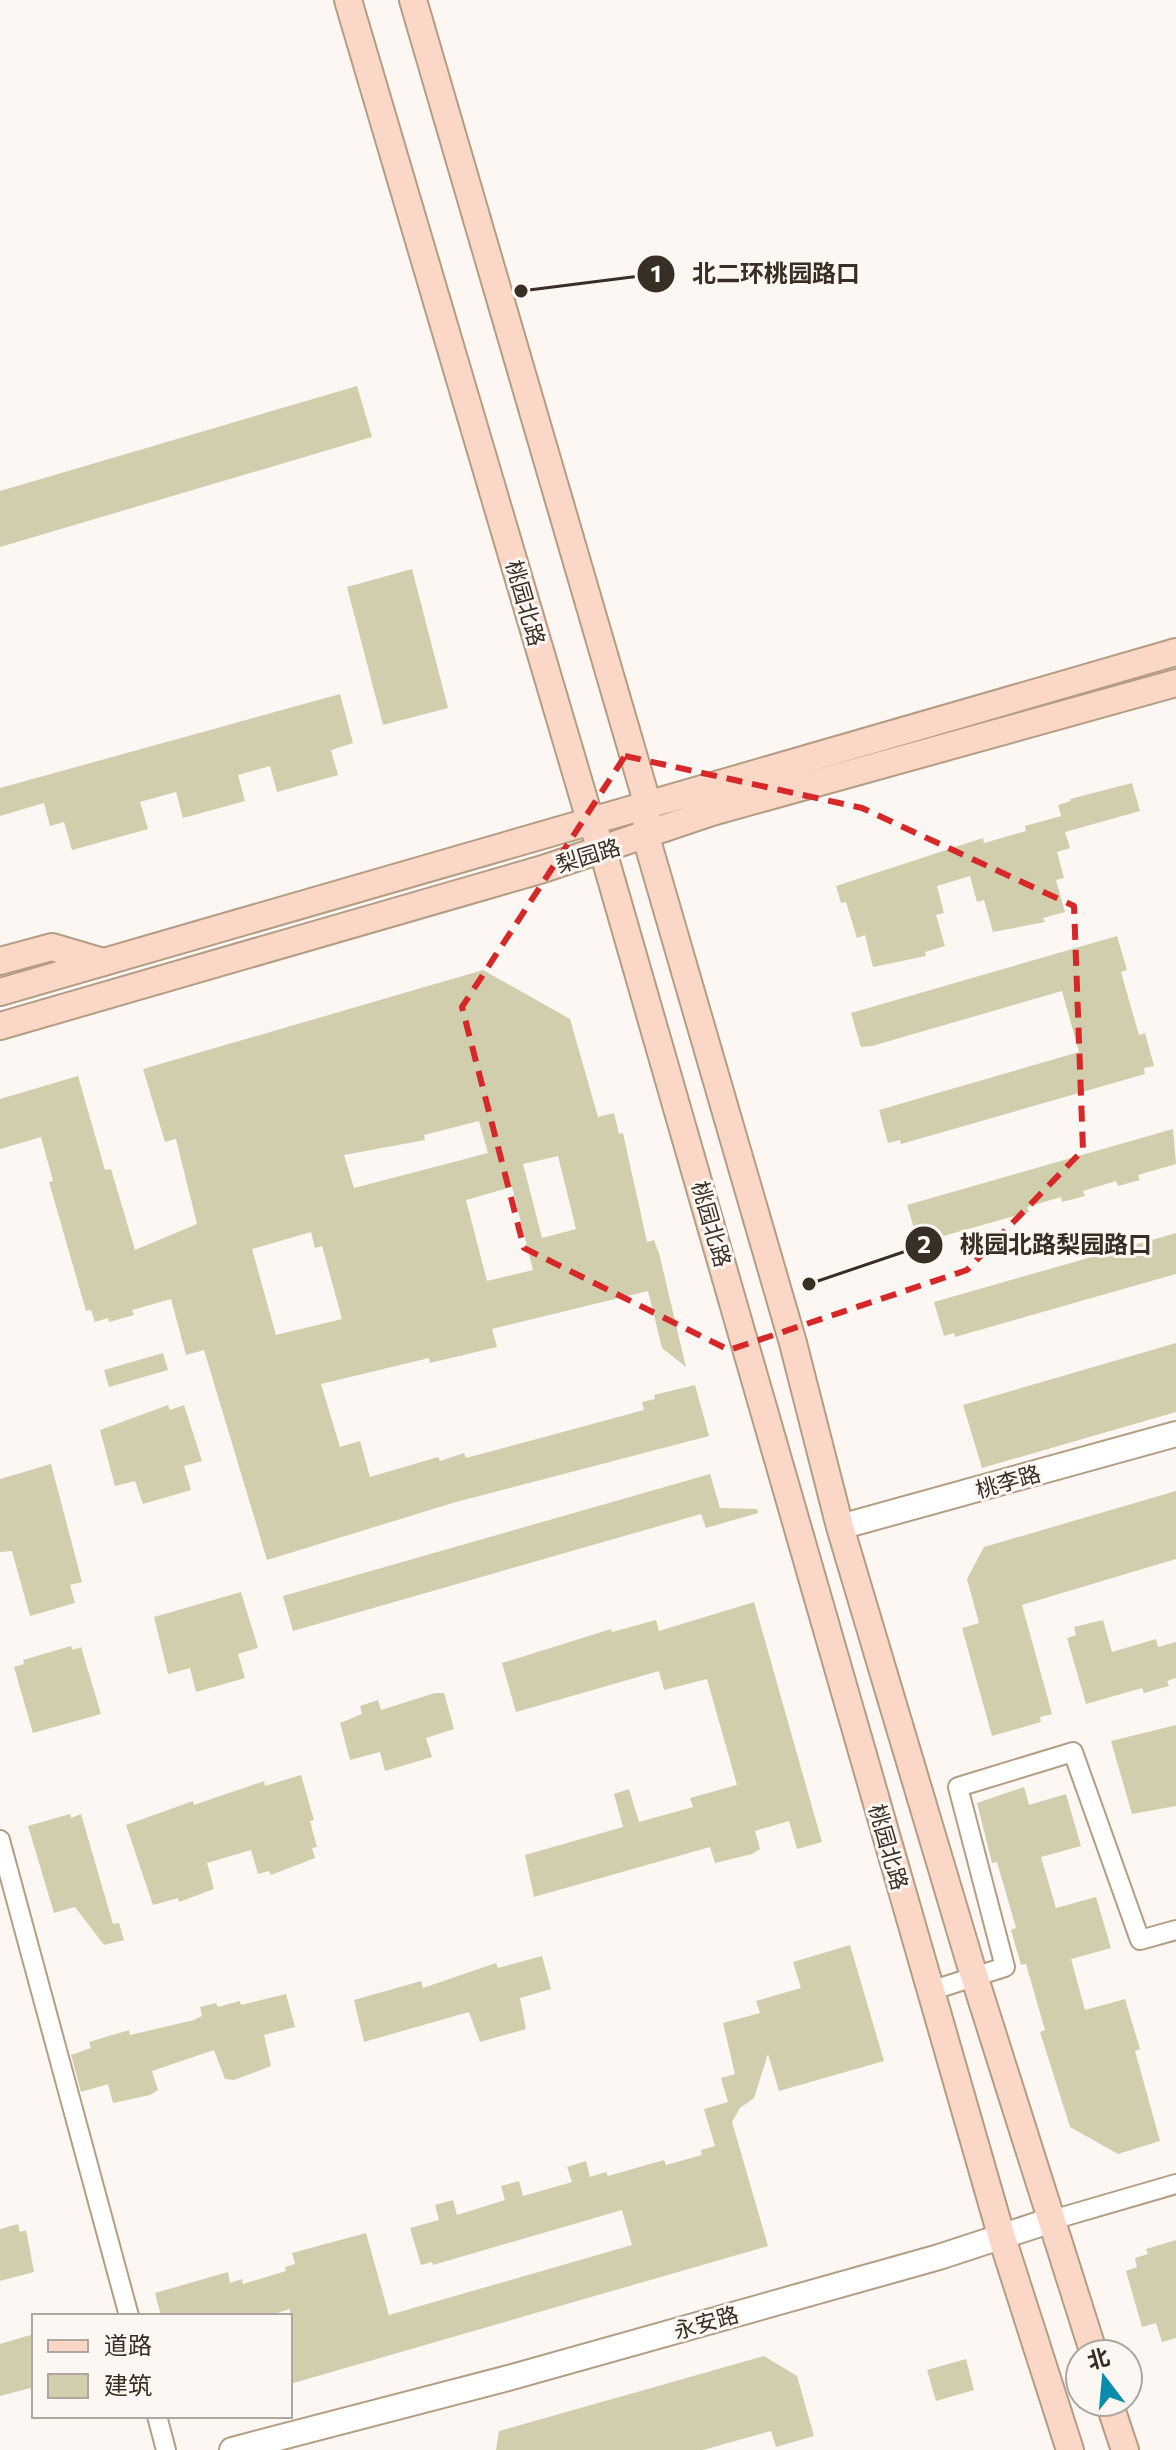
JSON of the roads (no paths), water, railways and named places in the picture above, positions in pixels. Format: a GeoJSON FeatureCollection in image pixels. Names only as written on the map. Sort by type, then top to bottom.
{"type":"FeatureCollection","features":[{"type":"Feature","properties":{"kind":"main road","name":"桃园北路"},"geometry":{"type":"LineString","coordinates":[[348,0],[590,820],[603,851],[1002,2238],[1070,2450]]}},
{"type":"Feature","properties":{"kind":"main road","name":"桃园北路"},"geometry":{"type":"LineString","coordinates":[[413,0],[647,802],[646,837],[793,1343],[840,1527],[974,1976],[1089,2338]]}},
{"type":"Feature","properties":{"kind":"main road","name":"梨园路"},"geometry":{"type":"LineString","coordinates":[[0,992],[647,802],[1176,652]]}},
{"type":"Feature","properties":{"kind":"main road","name":"梨园路"},"geometry":{"type":"LineString","coordinates":[[0,1026],[603,851],[712,812],[1176,683]]}},
{"type":"Feature","properties":{"kind":"main road"},"geometry":{"type":"LineString","coordinates":[[0,961],[52,947],[103,962]]}},
{"type":"Feature","properties":{"kind":"main road"},"geometry":{"type":"LineString","coordinates":[[1114,2418],[1125,2450]]}},
{"type":"Feature","properties":{"kind":"street","name":"桃李路"},"geometry":{"type":"LineString","coordinates":[[840,1527],[1176,1434]]}},
{"type":"Feature","properties":{"kind":"street"},"geometry":{"type":"LineString","coordinates":[[930,1991],[1005,1967],[958,1787],[1073,1752],[1140,1940],[1176,1930]]}},
{"type":"Feature","properties":{"kind":"street"},"geometry":{"type":"LineString","coordinates":[[0,1840],[128,2314]]}},
{"type":"Feature","properties":{"kind":"street","name":"永安路"},"geometry":{"type":"LineString","coordinates":[[232,2450],[512,2377],[1002,2238],[1176,2184]]}},
{"type":"Feature","properties":{"kind":"street"},"geometry":{"type":"LineString","coordinates":[[158,2418],[166,2450]]}},
{"type":"Feature","properties":{"kind":"place","name":"北二环桃园路口"},"geometry":{"type":"Point","coordinates":[521,291]}},
{"type":"Feature","properties":{"kind":"place","name":"桃园北路梨园路口"},"geometry":{"type":"Point","coordinates":[809,1284]}}]}
